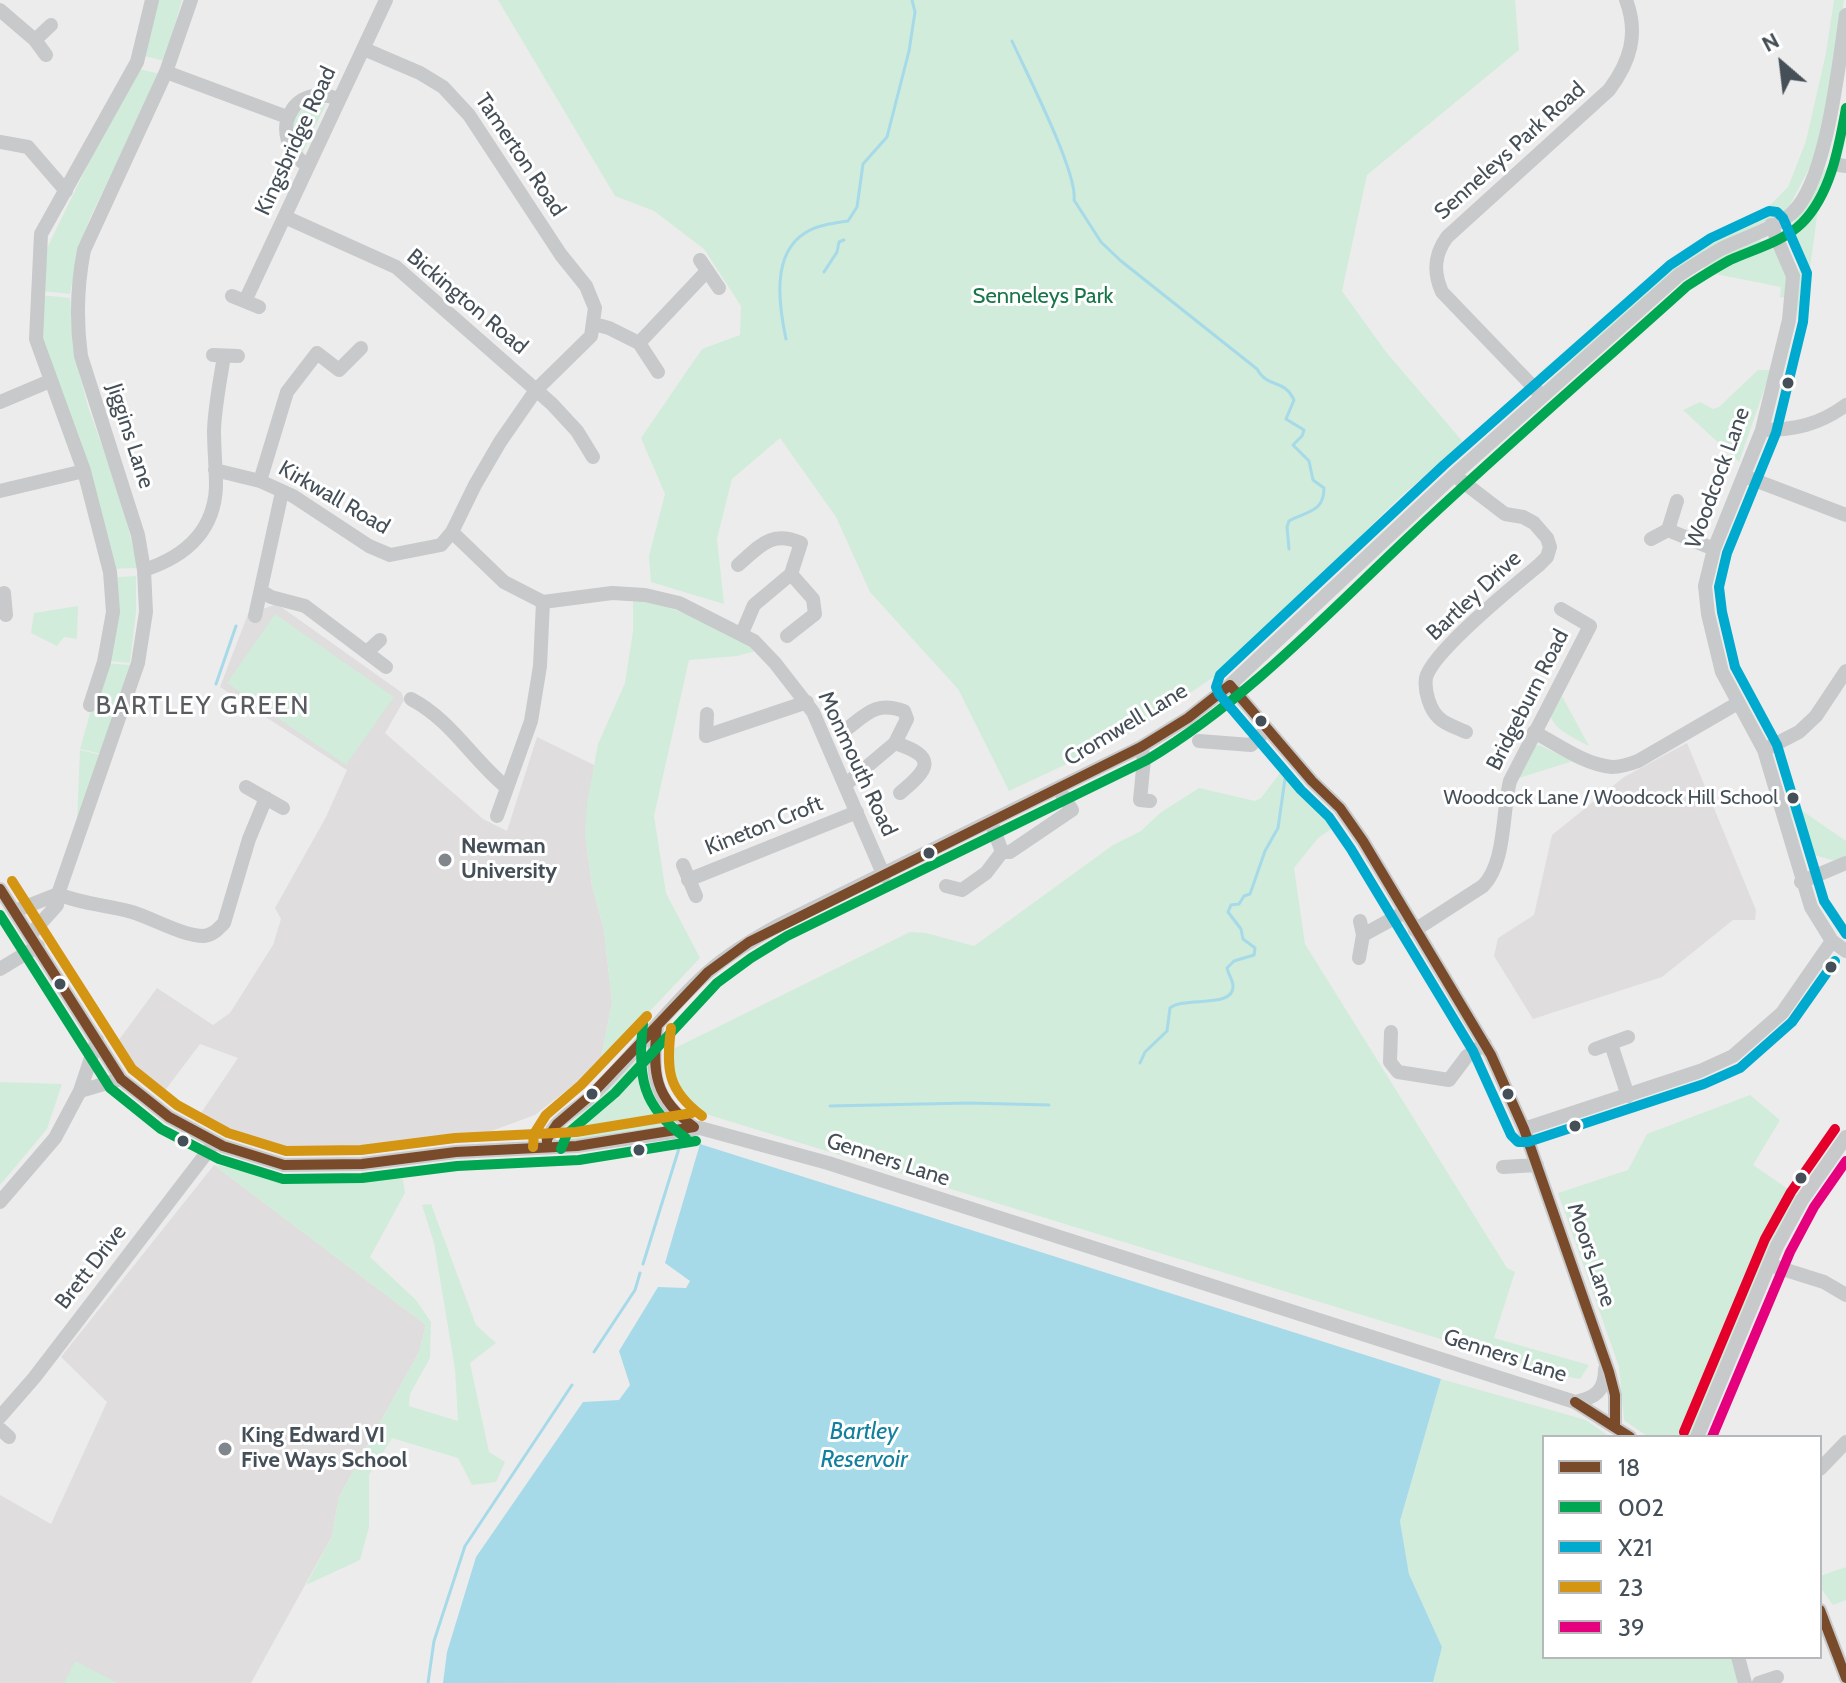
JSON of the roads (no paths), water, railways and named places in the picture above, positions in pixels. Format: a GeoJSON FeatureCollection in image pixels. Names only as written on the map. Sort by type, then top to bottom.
{"type":"FeatureCollection","features":[{"type":"Feature","properties":{"kind":"street"},"geometry":{"type":"LineString","coordinates":[[90,705],[104,662],[113,612],[110,572],[84,471],[36,339],[41,234],[137,62],[152,0]]}},
{"type":"Feature","properties":{"kind":"street","name":"Jiggins Lane"},"geometry":{"type":"LineString","coordinates":[[0,969],[34,940],[57,905],[58,894],[138,663],[146,612],[144,570],[138,535],[81,356],[77,297],[84,250],[166,72],[191,0]]}},
{"type":"Feature","properties":{"kind":"street","name":"Kingsbridge Road"},"geometry":{"type":"LineString","coordinates":[[245,301],[386,0]]}},
{"type":"Feature","properties":{"kind":"street","name":"Senneleys Park Road"},"geometry":{"type":"LineString","coordinates":[[1541,395],[1442,292],[1436,274],[1437,253],[1447,237],[1609,90],[1627,62],[1631,48],[1633,29],[1626,0]]}},
{"type":"Feature","properties":{"kind":"street"},"geometry":{"type":"LineString","coordinates":[[0,10],[35,40],[46,55]]}},
{"type":"Feature","properties":{"kind":"street"},"geometry":{"type":"LineString","coordinates":[[1771,225],[1791,214],[1798,206],[1819,160],[1843,55],[1846,15]]}},
{"type":"Feature","properties":{"kind":"street"},"geometry":{"type":"LineString","coordinates":[[35,40],[51,25]]}},
{"type":"Feature","properties":{"kind":"street","name":"Tamerton Road"},"geometry":{"type":"LineString","coordinates":[[364,49],[420,73],[443,87],[459,103],[561,255],[586,286],[595,308],[594,324]]}},
{"type":"Feature","properties":{"kind":"street"},"geometry":{"type":"LineString","coordinates":[[166,72],[287,117]]}},
{"type":"Feature","properties":{"kind":"street"},"geometry":{"type":"LineString","coordinates":[[307,166],[293,155],[288,146],[287,117],[295,106],[310,98],[325,93],[338,99]]}},
{"type":"Feature","properties":{"kind":"street"},"geometry":{"type":"LineString","coordinates":[[0,142],[28,147],[66,191]]}},
{"type":"Feature","properties":{"kind":"street","name":"Bickington Road"},"geometry":{"type":"LineString","coordinates":[[285,217],[396,267],[590,438],[593,457]]}},
{"type":"Feature","properties":{"kind":"street","name":"Cromwell Lane"},"geometry":{"type":"LineString","coordinates":[[547,1147],[547,1139],[557,1124],[591,1095],[708,972],[749,942],[1059,790],[1141,747],[1188,718],[1230,685],[1541,395],[1679,275],[1717,251],[1771,225]]}},
{"type":"Feature","properties":{"kind":"street","name":"Woodcock Lane"},"geometry":{"type":"LineString","coordinates":[[1771,225],[1793,276],[1789,320],[1762,430],[1714,549],[1705,586],[1708,614],[1722,672],[1764,750],[1811,909],[1832,941],[1846,951]]}},
{"type":"Feature","properties":{"kind":"street"},"geometry":{"type":"LineString","coordinates":[[639,343],[704,266],[719,288]]}},
{"type":"Feature","properties":{"kind":"street"},"geometry":{"type":"LineString","coordinates":[[497,816],[531,721],[540,666],[543,602],[504,582],[452,532],[500,442],[536,390],[591,336],[594,324],[639,343],[658,372]]}},
{"type":"Feature","properties":{"kind":"street"},"geometry":{"type":"LineString","coordinates":[[260,481],[287,392],[317,353],[339,370],[361,348]]}},
{"type":"Feature","properties":{"kind":"street"},"geometry":{"type":"LineString","coordinates":[[144,570],[186,551],[203,530],[213,506],[217,397],[225,356]]}},
{"type":"Feature","properties":{"kind":"street"},"geometry":{"type":"LineString","coordinates":[[0,402],[50,381]]}},
{"type":"Feature","properties":{"kind":"street"},"geometry":{"type":"LineString","coordinates":[[1762,430],[1790,430],[1815,424],[1846,405]]}},
{"type":"Feature","properties":{"kind":"street","name":"Kirkwall Road"},"geometry":{"type":"LineString","coordinates":[[215,470],[260,481],[293,496],[369,546],[390,555],[441,545],[452,532]]}},
{"type":"Feature","properties":{"kind":"street"},"geometry":{"type":"LineString","coordinates":[[0,491],[84,471]]}},
{"type":"Feature","properties":{"kind":"street","name":"Bartley Drive"},"geometry":{"type":"LineString","coordinates":[[1454,475],[1505,514],[1523,517],[1534,523],[1547,538],[1550,547],[1547,557],[1479,616],[1432,665],[1426,679],[1429,704],[1436,716],[1466,732]]}},
{"type":"Feature","properties":{"kind":"street"},"geometry":{"type":"LineString","coordinates":[[1744,476],[1846,515]]}},
{"type":"Feature","properties":{"kind":"street"},"geometry":{"type":"LineString","coordinates":[[255,616],[282,492]]}},
{"type":"Feature","properties":{"kind":"street"},"geometry":{"type":"LineString","coordinates":[[1651,539],[1668,530],[1677,501]]}},
{"type":"Feature","properties":{"kind":"street"},"geometry":{"type":"LineString","coordinates":[[1668,530],[1714,549]]}},
{"type":"Feature","properties":{"kind":"street"},"geometry":{"type":"LineString","coordinates":[[738,565],[764,542],[778,536],[801,543],[791,574],[754,605],[742,633]]}},
{"type":"Feature","properties":{"kind":"street"},"geometry":{"type":"LineString","coordinates":[[787,636],[815,614],[813,599],[791,574]]}},
{"type":"Feature","properties":{"kind":"street"},"geometry":{"type":"LineString","coordinates":[[261,591],[271,597],[305,606],[386,667]]}},
{"type":"Feature","properties":{"kind":"street","name":"Monmouth Road"},"geometry":{"type":"LineString","coordinates":[[543,602],[612,593],[645,595],[679,603],[754,641],[807,702],[884,876]]}},
{"type":"Feature","properties":{"kind":"street","name":"Bridgeburn Road"},"geometry":{"type":"LineString","coordinates":[[1415,930],[1491,878],[1499,856],[1504,802],[1510,781],[1590,626],[1561,609]]}},
{"type":"Feature","properties":{"kind":"street"},"geometry":{"type":"LineString","coordinates":[[368,651],[380,640]]}},
{"type":"Feature","properties":{"kind":"street"},"geometry":{"type":"LineString","coordinates":[[1764,750],[1799,732],[1816,716],[1846,671]]}},
{"type":"Feature","properties":{"kind":"street","name":"Moors Lane"},"geometry":{"type":"LineString","coordinates":[[1230,685],[1340,808],[1485,1044],[1524,1129],[1605,1359],[1615,1395],[1615,1427]]}},
{"type":"Feature","properties":{"kind":"street"},"geometry":{"type":"LineString","coordinates":[[430,691],[416,702],[454,730],[482,767],[506,787]]}},
{"type":"Feature","properties":{"kind":"street"},"geometry":{"type":"LineString","coordinates":[[707,714],[706,736],[807,702]]}},
{"type":"Feature","properties":{"kind":"street"},"geometry":{"type":"LineString","coordinates":[[1534,732],[1587,759],[1610,767],[1621,766],[1638,761],[1738,703]]}},
{"type":"Feature","properties":{"kind":"street"},"geometry":{"type":"LineString","coordinates":[[844,731],[874,708],[887,705],[904,711],[907,719],[895,743],[845,785]]}},
{"type":"Feature","properties":{"kind":"street"},"geometry":{"type":"LineString","coordinates":[[1199,741],[1251,745],[1267,729]]}},
{"type":"Feature","properties":{"kind":"street"},"geometry":{"type":"LineString","coordinates":[[895,743],[915,750],[923,757],[925,767],[923,774],[900,793]]}},
{"type":"Feature","properties":{"kind":"street"},"geometry":{"type":"LineString","coordinates":[[1141,747],[1144,759],[1140,800],[1150,801]]}},
{"type":"Feature","properties":{"kind":"street"},"geometry":{"type":"LineString","coordinates":[[246,787],[283,808]]}},
{"type":"Feature","properties":{"kind":"street"},"geometry":{"type":"LineString","coordinates":[[1002,852],[1010,852],[1028,842],[1072,810],[1059,790]]}},
{"type":"Feature","properties":{"kind":"street"},"geometry":{"type":"LineString","coordinates":[[15,911],[58,894],[131,912],[194,935],[214,933],[224,923],[249,839],[266,798]]}},
{"type":"Feature","properties":{"kind":"street","name":"Kineton Croft"},"geometry":{"type":"LineString","coordinates":[[688,880],[857,812]]}},
{"type":"Feature","properties":{"kind":"street"},"geometry":{"type":"LineString","coordinates":[[991,822],[1002,852]]}},
{"type":"Feature","properties":{"kind":"street"},"geometry":{"type":"LineString","coordinates":[[946,886],[962,890],[986,873],[1002,852]]}},
{"type":"Feature","properties":{"kind":"street"},"geometry":{"type":"LineString","coordinates":[[1801,882],[1846,863]]}},
{"type":"Feature","properties":{"kind":"street","name":"Kineton Croft"},"geometry":{"type":"LineString","coordinates":[[683,865],[696,896]]}},
{"type":"Feature","properties":{"kind":"street","name":"Genners Lane"},"geometry":{"type":"LineString","coordinates":[[0,889],[121,1079],[169,1117],[215,1142],[284,1165],[362,1164],[456,1152],[577,1146],[694,1127],[828,1163],[1575,1402],[1627,1435]]}},
{"type":"Feature","properties":{"kind":"street"},"geometry":{"type":"LineString","coordinates":[[1359,958],[1361,928],[1405,912]]}},
{"type":"Feature","properties":{"kind":"street"},"geometry":{"type":"LineString","coordinates":[[1524,1129],[1700,1071],[1733,1056],[1782,1013],[1832,941]]}},
{"type":"Feature","properties":{"kind":"street"},"geometry":{"type":"LineString","coordinates":[[657,1026],[653,1054],[657,1086],[675,1112],[694,1127]]}},
{"type":"Feature","properties":{"kind":"street"},"geometry":{"type":"LineString","coordinates":[[1391,1032],[1390,1062],[1398,1072],[1449,1080],[1467,1056],[1485,1044]]}},
{"type":"Feature","properties":{"kind":"street"},"geometry":{"type":"LineString","coordinates":[[1595,1049],[1628,1037]]}},
{"type":"Feature","properties":{"kind":"street"},"geometry":{"type":"LineString","coordinates":[[0,1202],[55,1138],[80,1091],[97,1040]]}},
{"type":"Feature","properties":{"kind":"street"},"geometry":{"type":"LineString","coordinates":[[1611,1044],[1628,1096]]}},
{"type":"Feature","properties":{"kind":"street"},"geometry":{"type":"LineString","coordinates":[[80,1091],[121,1079]]}},
{"type":"Feature","properties":{"kind":"street"},"geometry":{"type":"LineString","coordinates":[[1698,1435],[1770,1265],[1802,1200],[1846,1137]]}},
{"type":"Feature","properties":{"kind":"street","name":"Brett Drive"},"geometry":{"type":"LineString","coordinates":[[0,1417],[34,1378],[215,1142]]}},
{"type":"Feature","properties":{"kind":"street"},"geometry":{"type":"LineString","coordinates":[[1503,1167],[1537,1165]]}},
{"type":"Feature","properties":{"kind":"street"},"geometry":{"type":"LineString","coordinates":[[1770,1265],[1824,1282],[1846,1295]]}},
{"type":"Feature","properties":{"kind":"street"},"geometry":{"type":"LineString","coordinates":[[1575,1402],[1597,1394],[1604,1385],[1605,1359]]}},
{"type":"Feature","properties":{"kind":"street"},"geometry":{"type":"LineString","coordinates":[[1822,1467],[1846,1442]]}},
{"type":"Feature","properties":{"kind":"street"},"geometry":{"type":"LineString","coordinates":[[1822,1615],[1846,1678]]}},
{"type":"Feature","properties":{"kind":"street"},"geometry":{"type":"LineString","coordinates":[[1739,1659],[1745,1683]]}},
{"type":"Feature","properties":{"kind":"street"},"geometry":{"type":"LineString","coordinates":[[1759,1683],[1777,1677]]}},
{"type":"Feature","properties":{"kind":"water","name":"Bartley Reservoir"},"geometry":{"type":"Polygon","coordinates":[[[700,1144],[1441,1379],[1400,1521],[1409,1574],[1442,1647],[1433,1682],[443,1683],[447,1652],[476,1557],[583,1402],[619,1400],[630,1385],[619,1351],[658,1287],[686,1288],[690,1281],[665,1263],[700,1144]]]}},
{"type":"Feature","properties":{"kind":"waterway"},"geometry":{"type":"LineString","coordinates":[[786,339],[780,296],[782,267],[794,242],[805,233],[820,226],[848,221],[857,207],[863,164],[887,137],[909,51],[915,12],[912,0]]}},
{"type":"Feature","properties":{"kind":"waterway"},"geometry":{"type":"LineString","coordinates":[[1012,41],[1060,146],[1074,200],[1101,242],[1266,379],[1286,389],[1294,400],[1286,419],[1304,430],[1293,445],[1309,461],[1313,480],[1324,488],[1317,507],[1289,521],[1289,549]]}},
{"type":"Feature","properties":{"kind":"waterway"},"geometry":{"type":"LineString","coordinates":[[824,272],[837,252],[839,242],[844,240]]}},
{"type":"Feature","properties":{"kind":"waterway"},"geometry":{"type":"LineString","coordinates":[[216,684],[236,626]]}},
{"type":"Feature","properties":{"kind":"waterway"},"geometry":{"type":"LineString","coordinates":[[1140,1063],[1145,1052],[1167,1031],[1170,1008],[1226,997],[1233,986],[1227,968],[1234,961],[1254,955],[1255,948],[1243,939],[1241,929],[1228,912],[1231,905],[1239,904],[1244,896],[1250,894],[1265,851],[1278,828],[1285,779]]}},
{"type":"Feature","properties":{"kind":"waterway"},"geometry":{"type":"LineString","coordinates":[[830,1106],[1049,1105]]}},
{"type":"Feature","properties":{"kind":"waterway"},"geometry":{"type":"LineString","coordinates":[[643,1264],[681,1142]]}},
{"type":"Feature","properties":{"kind":"waterway"},"geometry":{"type":"LineString","coordinates":[[594,1352],[635,1290],[640,1273]]}},
{"type":"Feature","properties":{"kind":"waterway"},"geometry":{"type":"LineString","coordinates":[[428,1683],[434,1641],[465,1546],[572,1385]]}},
{"type":"Feature","properties":{"kind":"place","name":"Woodcock Lane / Woodcock Hill School"},"geometry":{"type":"Point","coordinates":[1793,798]}},
{"type":"Feature","properties":{"kind":"place","name":"Newman University"},"geometry":{"type":"Point","coordinates":[445,860]}},
{"type":"Feature","properties":{"kind":"place","name":"King Edward VI Five Ways School"},"geometry":{"type":"Point","coordinates":[225,1449]}},
{"type":"Feature","properties":{"kind":"district","name":"BARTLEY GREEN"},"geometry":{"type":"Point","coordinates":[203,706]}},
{"type":"Feature","properties":{"kind":"park label","name":"Senneleys Park"},"geometry":{"type":"Point","coordinates":[1043,297]}}]}
